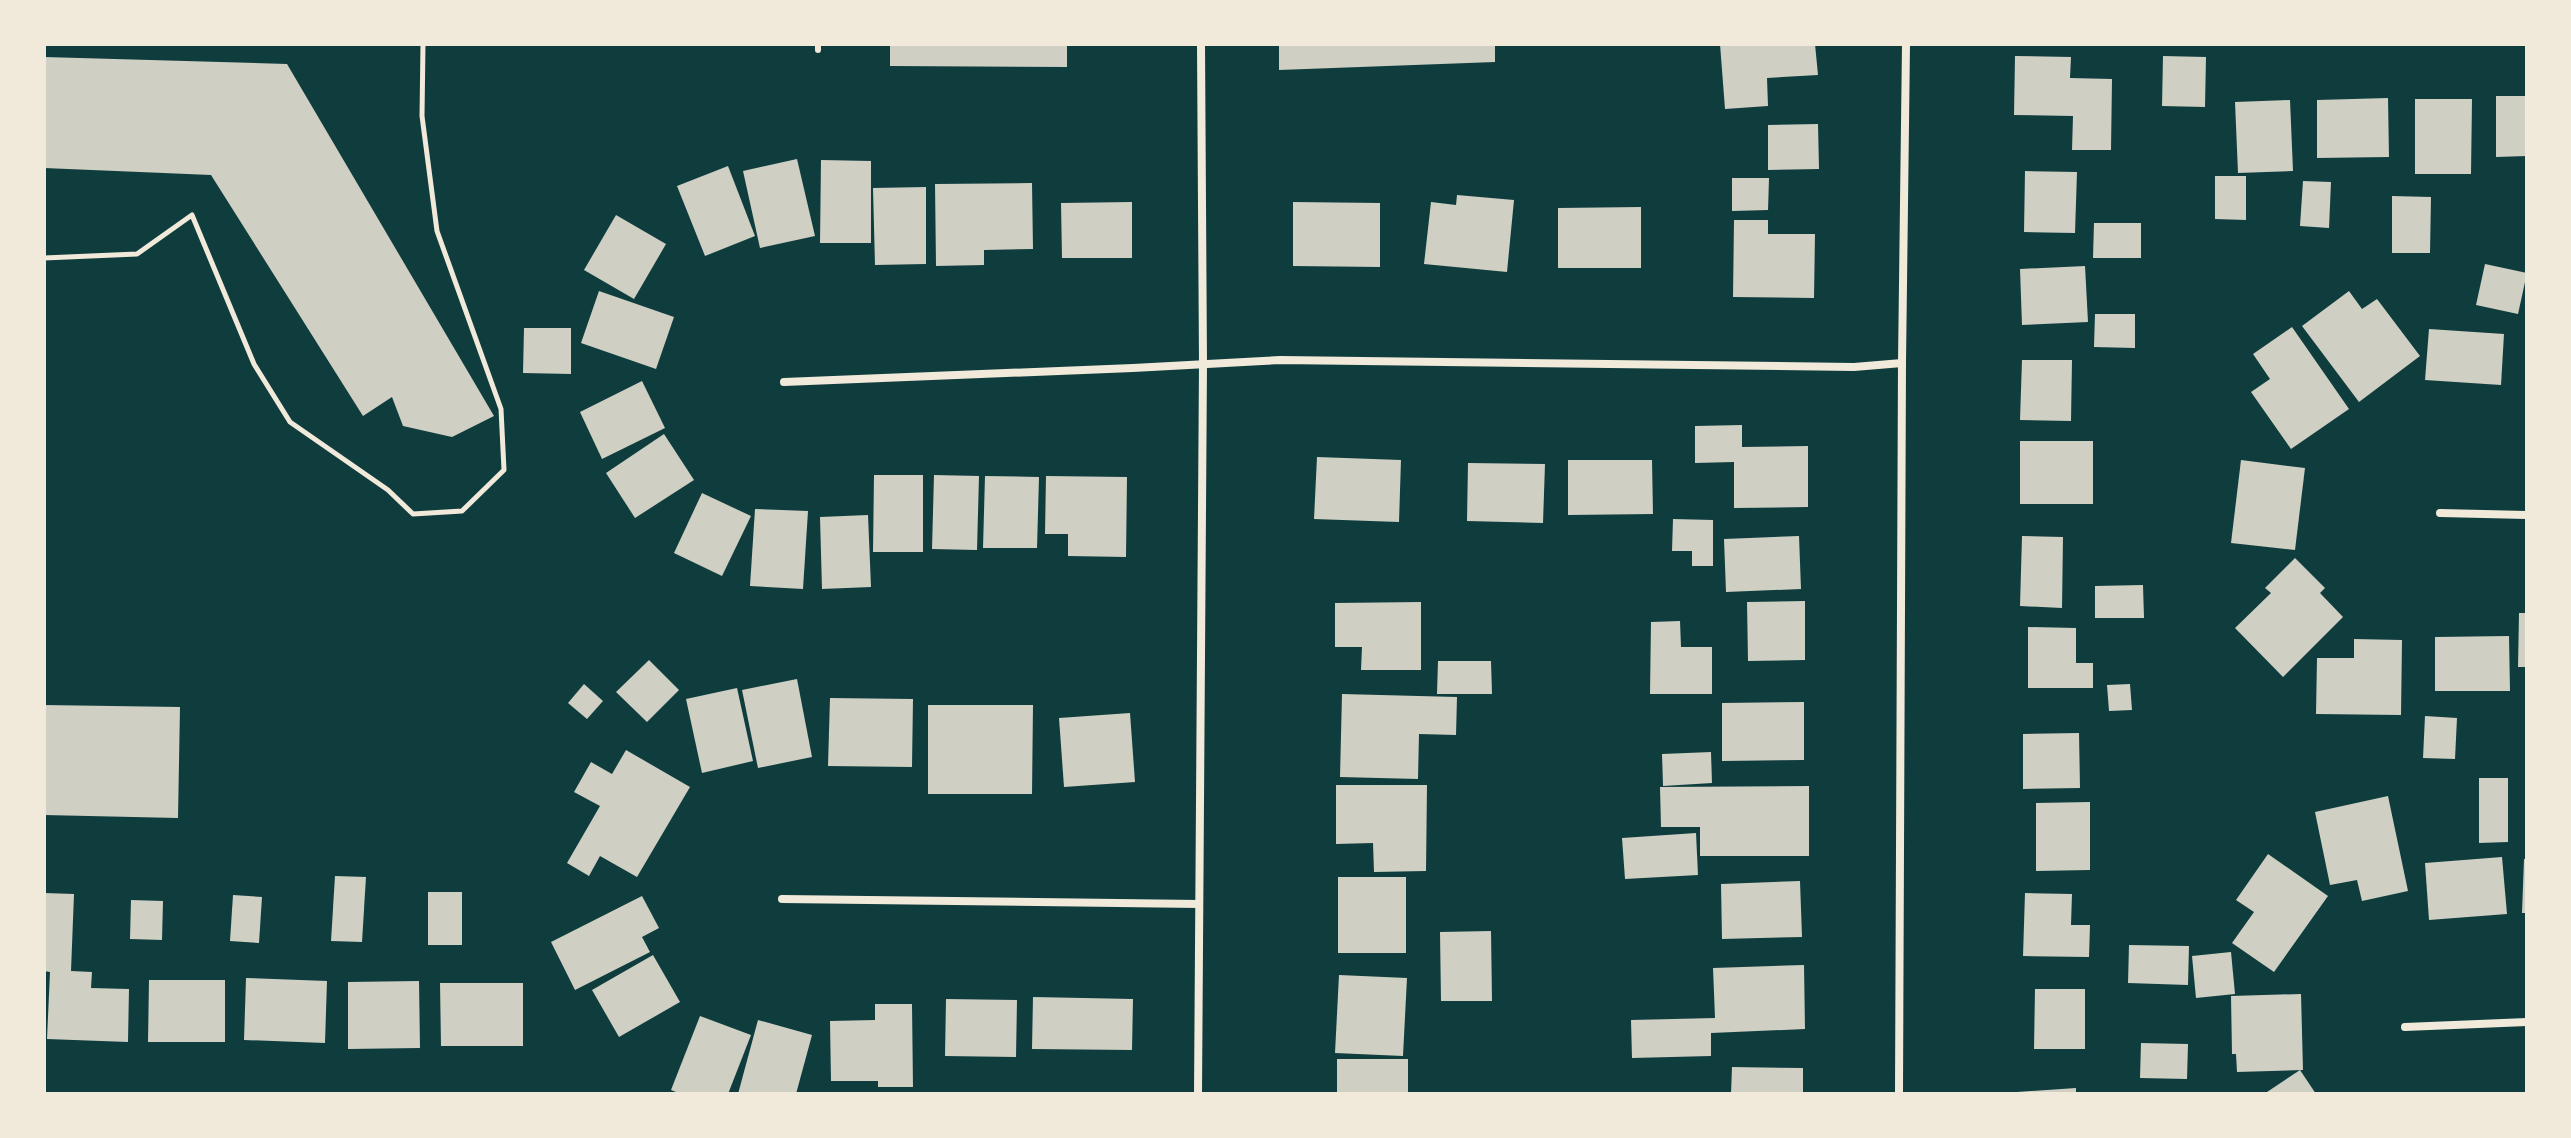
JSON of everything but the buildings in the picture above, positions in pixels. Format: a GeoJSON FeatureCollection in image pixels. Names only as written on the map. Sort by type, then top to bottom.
{"type":"FeatureCollection","features":[{"type":"Feature","properties":{"kind":"street"},"geometry":{"type":"LineString","coordinates":[[1198,1094],[1203,364],[1201,44]]}},
{"type":"Feature","properties":{"kind":"street"},"geometry":{"type":"LineString","coordinates":[[1899,1094],[1906,44]]}},
{"type":"Feature","properties":{"kind":"street"},"geometry":{"type":"LineString","coordinates":[[784,382],[1280,360],[1838,367],[1902,363]]}},
{"type":"Feature","properties":{"kind":"street"},"geometry":{"type":"LineString","coordinates":[[2440,513],[2527,515]]}},
{"type":"Feature","properties":{"kind":"street"},"geometry":{"type":"LineString","coordinates":[[782,899],[1199,904]]}},
{"type":"Feature","properties":{"kind":"street"},"geometry":{"type":"LineString","coordinates":[[2405,1027],[2527,1022]]}},
{"type":"Feature","properties":{"kind":"path"},"geometry":{"type":"LineString","coordinates":[[44,258],[137,254],[192,215],[254,364],[290,422],[388,490],[413,514],[462,511],[504,470],[501,409],[437,231],[422,116],[423,44]]}}]}
